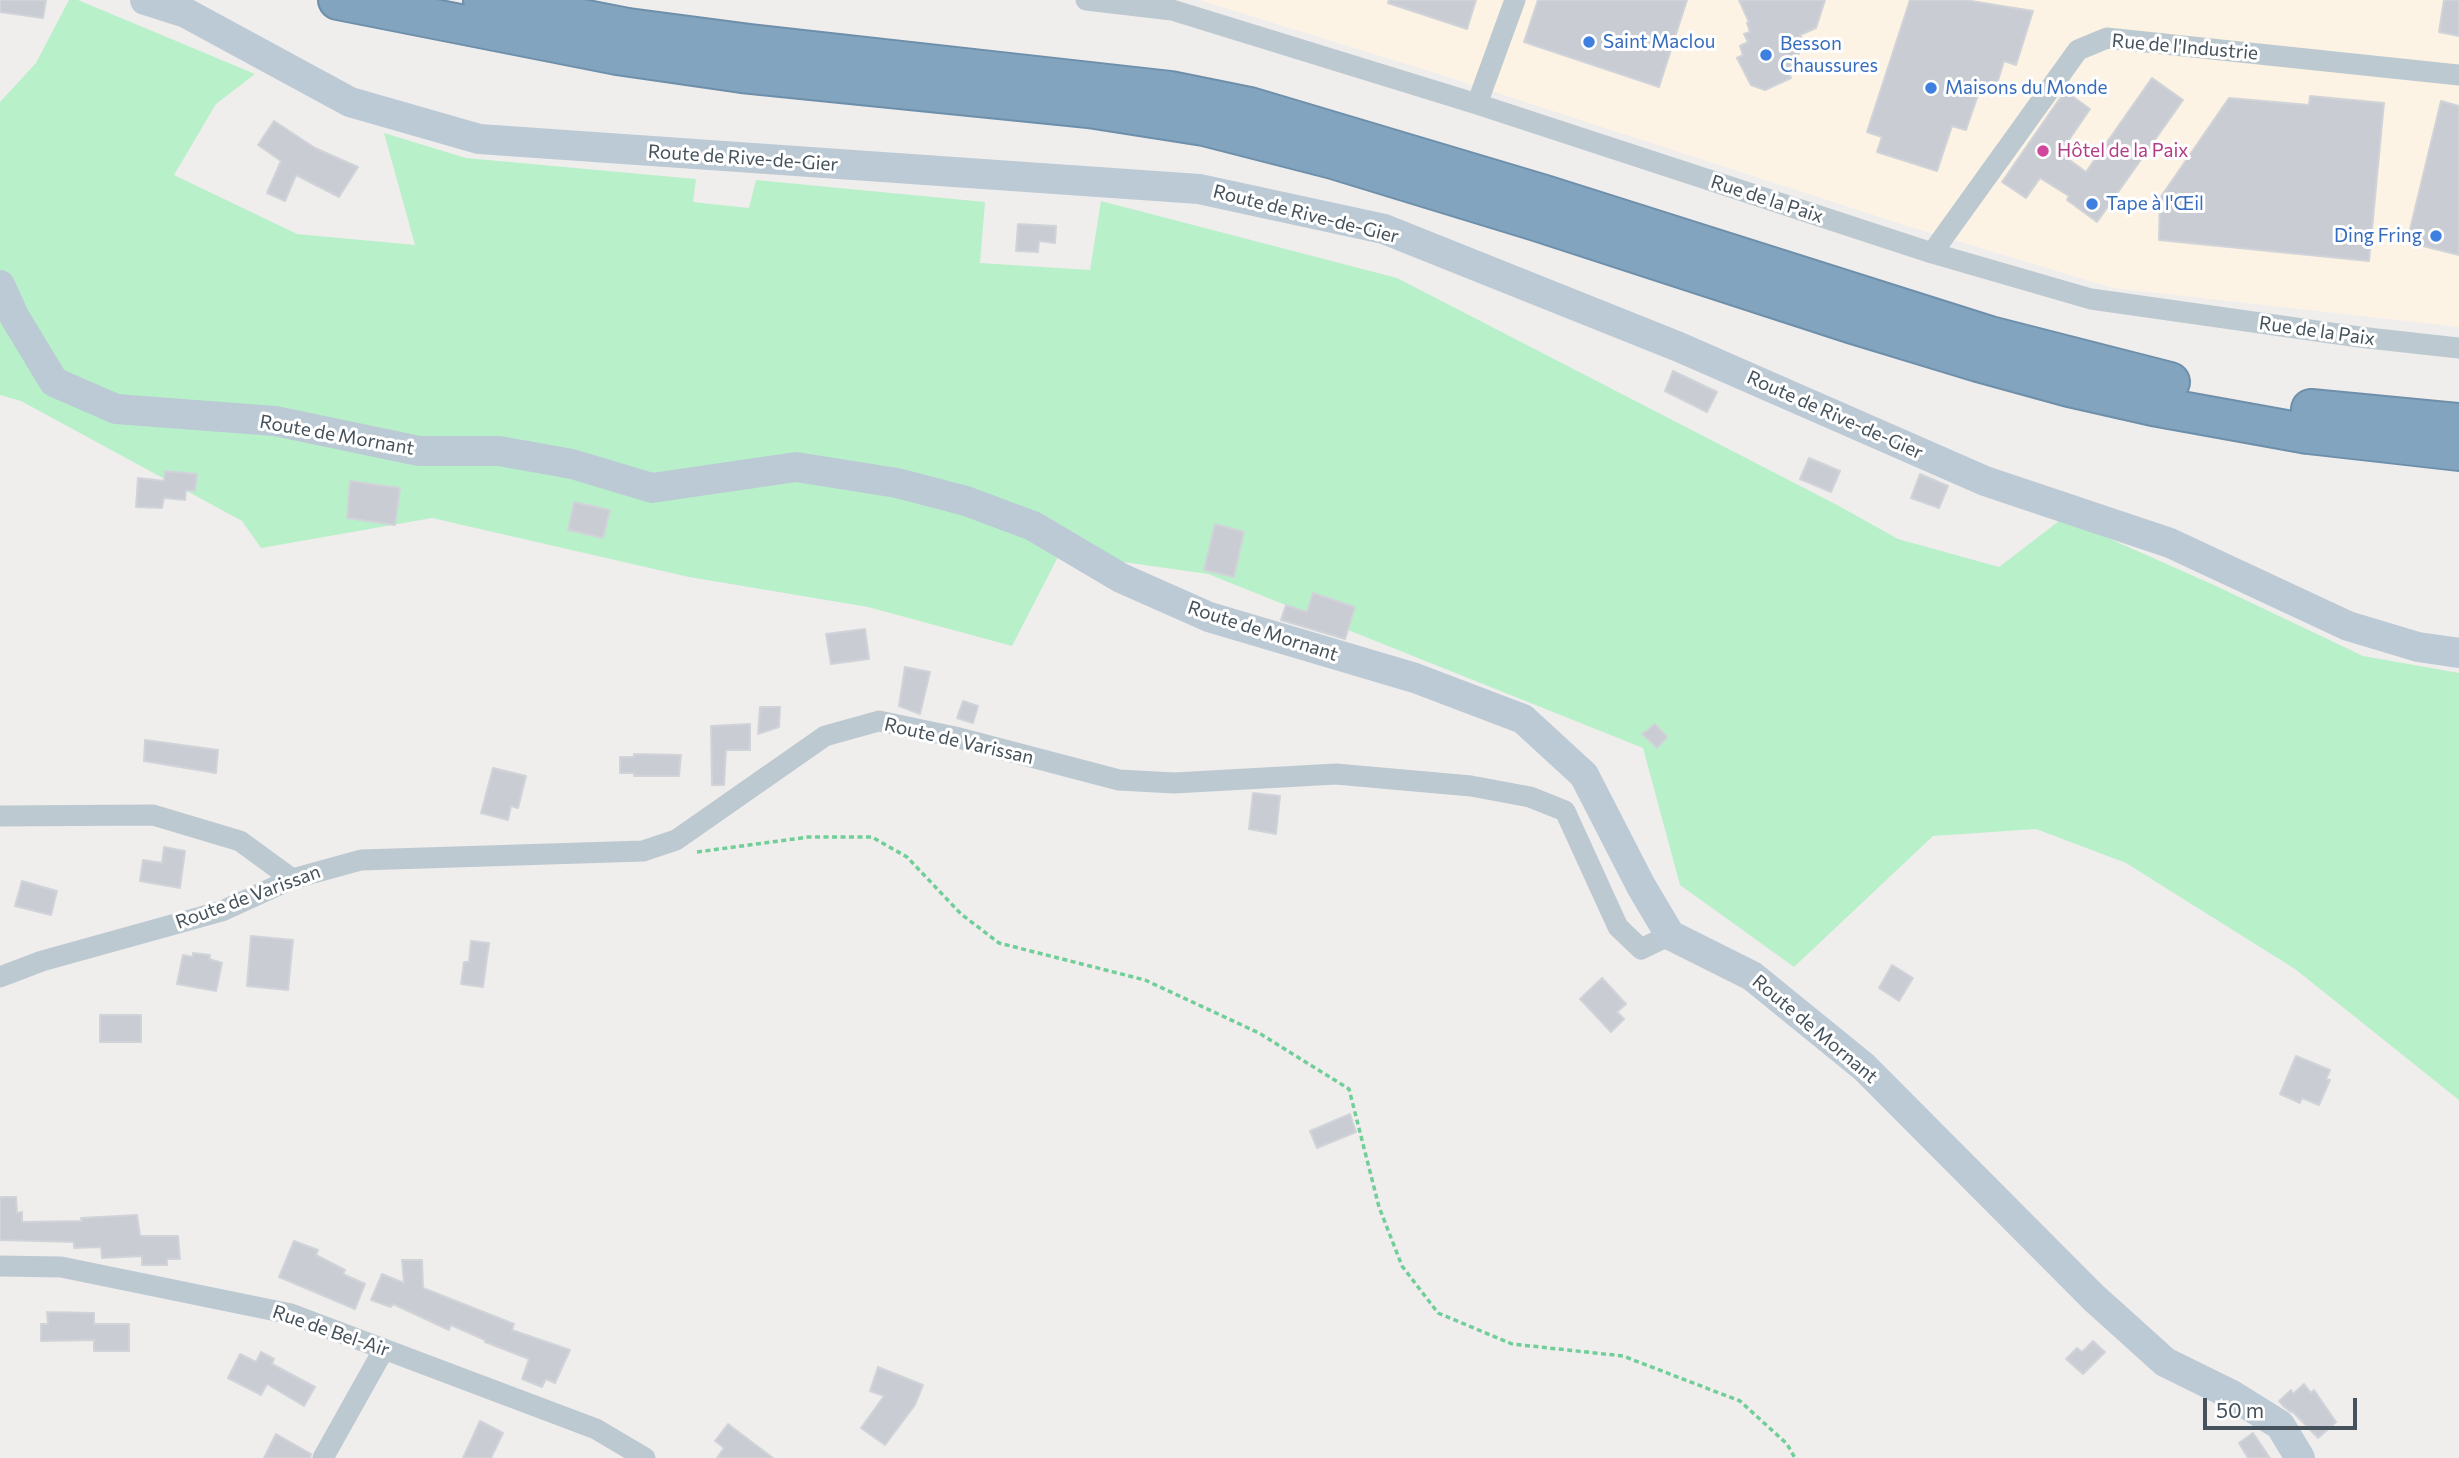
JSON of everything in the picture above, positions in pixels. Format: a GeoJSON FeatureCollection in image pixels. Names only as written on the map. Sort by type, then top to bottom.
{"type":"FeatureCollection","features":[{"type":"Feature","properties":{"kind":"highway"},"geometry":{"type":"LineString","coordinates":[[338,0],[617,55],[742,73],[1089,108],[1216,129],[1346,162],[1853,324],[2069,387],[2308,434],[2459,451]]}},
{"type":"Feature","properties":{"kind":"highway"},"geometry":{"type":"LineString","coordinates":[[483,0],[628,28],[1171,91],[1250,107],[1545,195],[1990,336],[2147,378],[2309,408],[2459,423]]}},
{"type":"Feature","properties":{"kind":"main road","name":"Route de Rive-de-Gier"},"geometry":{"type":"LineString","coordinates":[[145,0],[186,13],[350,102],[479,139],[1199,189],[1384,229],[1679,347],[1985,481],[2170,543],[2348,626],[2418,647],[2459,653]]}},
{"type":"Feature","properties":{"kind":"main road","name":"Route de Mornant"},"geometry":{"type":"LineString","coordinates":[[0,285],[54,382],[116,409],[275,421],[419,451],[499,451],[572,464],[652,488],[796,467],[897,483],[966,501],[1021,522],[1121,578],[1209,617],[1415,678],[1523,719],[1584,775],[1641,886],[1670,935],[1752,976],[1864,1067],[2094,1298],[2165,1362],[2232,1395],[2280,1425],[2300,1458]]}},
{"type":"Feature","properties":{"kind":"street","name":"Rue de la Paix"},"geometry":{"type":"LineString","coordinates":[[1087,0],[1172,10],[1477,104],[1932,253],[2091,299],[2459,348]]}},
{"type":"Feature","properties":{"kind":"street"},"geometry":{"type":"LineString","coordinates":[[1477,104],[1514,0]]}},
{"type":"Feature","properties":{"kind":"street","name":"Rue de l'Industrie"},"geometry":{"type":"LineString","coordinates":[[1932,253],[2078,50],[2106,38],[2459,75]]}},
{"type":"Feature","properties":{"kind":"street","name":"Route de Varissan"},"geometry":{"type":"LineString","coordinates":[[0,977],[42,961],[222,911],[292,879],[361,860],[643,851],[676,840],[825,736],[878,721],[955,737],[1119,780],[1174,783],[1336,774],[1471,786],[1530,797],[1564,811],[1618,927],[1642,949],[1670,935]]}},
{"type":"Feature","properties":{"kind":"street"},"geometry":{"type":"LineString","coordinates":[[0,816],[153,816],[240,841],[292,879]]}},
{"type":"Feature","properties":{"kind":"street","name":"Rue de Bel-Air"},"geometry":{"type":"LineString","coordinates":[[0,1266],[61,1267],[291,1314],[596,1430],[645,1458]]}},
{"type":"Feature","properties":{"kind":"street"},"geometry":{"type":"LineString","coordinates":[[323,1458],[384,1349]]}},
{"type":"Feature","properties":{"kind":"path"},"geometry":{"type":"LineString","coordinates":[[692,852],[809,836],[872,837],[907,857],[961,914],[999,943],[1145,980],[1259,1033],[1349,1089],[1379,1207],[1402,1266],[1438,1313],[1512,1344],[1623,1356],[1740,1401],[1787,1444],[1795,1458]]}},
{"type":"Feature","properties":{"kind":"shaded area"},"geometry":{"type":"Polygon","coordinates":[[[1199,0],[2459,0],[2459,327],[2113,288],[1901,224],[1445,76],[1199,0]]]}},
{"type":"Feature","properties":{"kind":"green space"},"geometry":{"type":"Polygon","coordinates":[[[69,0],[78,0],[255,74],[216,104],[174,175],[297,234],[415,245],[384,133],[466,158],[696,179],[693,202],[749,208],[756,180],[985,202],[980,263],[1090,270],[1101,201],[1397,278],[1898,539],[1999,567],[2063,518],[2216,586],[2363,656],[2459,673],[2459,1100],[2295,969],[2126,863],[2036,829],[1933,836],[1794,967],[1680,885],[1643,748],[1208,574],[1060,553],[1012,646],[868,607],[689,577],[432,518],[261,548],[242,521],[21,401],[0,395],[0,102],[36,63],[69,0]]]}},
{"type":"Feature","properties":{"kind":"building"},"geometry":{"type":"Polygon","coordinates":[[[0,0],[46,0],[43,18],[0,12],[0,0]]]}},
{"type":"Feature","properties":{"kind":"building"},"geometry":{"type":"Polygon","coordinates":[[[1389,0],[1476,0],[1467,29],[1388,3],[1389,0]]]}},
{"type":"Feature","properties":{"kind":"building"},"geometry":{"type":"Polygon","coordinates":[[[1538,0],[1687,0],[1659,87],[1524,42],[1538,0]]]}},
{"type":"Feature","properties":{"kind":"building"},"geometry":{"type":"Polygon","coordinates":[[[1739,0],[1825,0],[1816,28],[1800,35],[1803,42],[1795,46],[1799,54],[1792,58],[1795,65],[1787,69],[1791,78],[1765,90],[1751,85],[1737,58],[1743,55],[1740,46],[1748,42],[1744,34],[1750,32],[1749,22],[1739,0]]]}},
{"type":"Feature","properties":{"kind":"building","name":"Maisons du Monde"},"geometry":{"type":"Polygon","coordinates":[[[1910,0],[1965,0],[2033,11],[2016,65],[2004,61],[1995,90],[1981,86],[1966,130],[1952,126],[1937,171],[1877,152],[1882,137],[1867,132],[1910,0]]]}},
{"type":"Feature","properties":{"kind":"building"},"geometry":{"type":"Polygon","coordinates":[[[2444,0],[2459,0],[2459,36],[2439,32],[2444,0]]]}},
{"type":"Feature","properties":{"kind":"building"},"geometry":{"type":"Polygon","coordinates":[[[2152,78],[2183,100],[2097,222],[2067,200],[2069,196],[2040,178],[2026,198],[2002,182],[2065,91],[2090,109],[2060,153],[2086,172],[2152,78]]]}},
{"type":"Feature","properties":{"kind":"building"},"geometry":{"type":"Polygon","coordinates":[[[2310,96],[2384,103],[2369,261],[2159,240],[2160,198],[2229,98],[2309,105],[2310,96]]]}},
{"type":"Feature","properties":{"kind":"building"},"geometry":{"type":"Polygon","coordinates":[[[2441,101],[2459,106],[2459,255],[2407,242],[2441,101]]]}},
{"type":"Feature","properties":{"kind":"building"},"geometry":{"type":"Polygon","coordinates":[[[274,121],[315,148],[358,167],[339,197],[296,175],[285,201],[267,193],[281,161],[258,145],[274,121]]]}},
{"type":"Feature","properties":{"kind":"building"},"geometry":{"type":"Polygon","coordinates":[[[1018,224],[1056,226],[1055,243],[1039,241],[1038,252],[1016,251],[1018,224]]]}},
{"type":"Feature","properties":{"kind":"building"},"geometry":{"type":"Polygon","coordinates":[[[1673,371],[1717,392],[1707,412],[1665,391],[1673,371]]]}},
{"type":"Feature","properties":{"kind":"building"},"geometry":{"type":"Polygon","coordinates":[[[1809,458],[1840,471],[1831,492],[1800,479],[1809,458]]]}},
{"type":"Feature","properties":{"kind":"building"},"geometry":{"type":"Polygon","coordinates":[[[165,471],[197,474],[195,491],[186,490],[185,500],[164,498],[162,508],[136,507],[138,478],[164,481],[165,471]]]}},
{"type":"Feature","properties":{"kind":"building"},"geometry":{"type":"Polygon","coordinates":[[[1920,474],[1948,486],[1939,508],[1911,498],[1920,474]]]}},
{"type":"Feature","properties":{"kind":"building"},"geometry":{"type":"Polygon","coordinates":[[[350,481],[400,488],[395,525],[347,518],[350,481]]]}},
{"type":"Feature","properties":{"kind":"building"},"geometry":{"type":"Polygon","coordinates":[[[574,502],[610,510],[603,538],[568,530],[574,502]]]}},
{"type":"Feature","properties":{"kind":"building"},"geometry":{"type":"Polygon","coordinates":[[[1215,524],[1244,532],[1234,577],[1204,570],[1215,524]]]}},
{"type":"Feature","properties":{"kind":"building"},"geometry":{"type":"Polygon","coordinates":[[[1313,593],[1355,607],[1345,639],[1281,620],[1286,605],[1307,612],[1313,593]]]}},
{"type":"Feature","properties":{"kind":"building"},"geometry":{"type":"Polygon","coordinates":[[[865,629],[869,659],[831,664],[826,634],[865,629]]]}},
{"type":"Feature","properties":{"kind":"building"},"geometry":{"type":"Polygon","coordinates":[[[905,667],[930,672],[920,714],[899,706],[905,667]]]}},
{"type":"Feature","properties":{"kind":"building"},"geometry":{"type":"Polygon","coordinates":[[[963,701],[978,706],[973,723],[957,718],[963,701]]]}},
{"type":"Feature","properties":{"kind":"building"},"geometry":{"type":"Polygon","coordinates":[[[760,707],[780,707],[779,727],[758,734],[760,707]]]}},
{"type":"Feature","properties":{"kind":"building"},"geometry":{"type":"Polygon","coordinates":[[[750,724],[750,750],[726,750],[724,785],[712,785],[711,726],[750,724]]]}},
{"type":"Feature","properties":{"kind":"building"},"geometry":{"type":"Polygon","coordinates":[[[1655,724],[1667,737],[1657,748],[1642,734],[1655,724]]]}},
{"type":"Feature","properties":{"kind":"building"},"geometry":{"type":"Polygon","coordinates":[[[145,740],[218,750],[216,773],[144,761],[145,740]]]}},
{"type":"Feature","properties":{"kind":"building"},"geometry":{"type":"Polygon","coordinates":[[[634,754],[681,755],[679,776],[634,776],[634,773],[620,773],[620,757],[634,757],[634,754]]]}},
{"type":"Feature","properties":{"kind":"building"},"geometry":{"type":"Polygon","coordinates":[[[493,768],[526,776],[518,808],[511,806],[508,820],[481,813],[493,768]]]}},
{"type":"Feature","properties":{"kind":"building"},"geometry":{"type":"Polygon","coordinates":[[[1253,793],[1280,796],[1276,834],[1249,829],[1253,793]]]}},
{"type":"Feature","properties":{"kind":"building"},"geometry":{"type":"Polygon","coordinates":[[[164,847],[185,851],[180,888],[140,881],[143,860],[162,863],[164,847]]]}},
{"type":"Feature","properties":{"kind":"building"},"geometry":{"type":"Polygon","coordinates":[[[22,881],[57,891],[51,915],[15,906],[22,881]]]}},
{"type":"Feature","properties":{"kind":"building"},"geometry":{"type":"Polygon","coordinates":[[[251,936],[293,940],[288,990],[247,986],[251,936]]]}},
{"type":"Feature","properties":{"kind":"building"},"geometry":{"type":"Polygon","coordinates":[[[471,941],[489,943],[483,987],[461,984],[464,962],[469,962],[471,941]]]}},
{"type":"Feature","properties":{"kind":"building"},"geometry":{"type":"Polygon","coordinates":[[[193,953],[210,955],[209,959],[222,963],[216,991],[177,984],[183,955],[193,957],[193,953]]]}},
{"type":"Feature","properties":{"kind":"building"},"geometry":{"type":"Polygon","coordinates":[[[1892,965],[1913,978],[1899,1001],[1879,988],[1892,965]]]}},
{"type":"Feature","properties":{"kind":"building"},"geometry":{"type":"Polygon","coordinates":[[[1602,978],[1626,1004],[1617,1012],[1624,1019],[1611,1032],[1580,999],[1602,978]]]}},
{"type":"Feature","properties":{"kind":"building"},"geometry":{"type":"Polygon","coordinates":[[[100,1015],[141,1015],[141,1042],[100,1042],[100,1015]]]}},
{"type":"Feature","properties":{"kind":"building"},"geometry":{"type":"Polygon","coordinates":[[[2296,1056],[2330,1070],[2326,1079],[2330,1080],[2319,1105],[2302,1098],[2300,1103],[2280,1094],[2296,1056]]]}},
{"type":"Feature","properties":{"kind":"building"},"geometry":{"type":"Polygon","coordinates":[[[1350,1114],[1356,1132],[1317,1148],[1310,1131],[1350,1114]]]}},
{"type":"Feature","properties":{"kind":"building"},"geometry":{"type":"Polygon","coordinates":[[[0,1197],[16,1197],[17,1213],[22,1212],[22,1222],[82,1221],[81,1218],[137,1215],[140,1236],[178,1236],[180,1259],[167,1259],[167,1265],[142,1265],[142,1256],[102,1258],[101,1247],[74,1248],[74,1242],[0,1240],[0,1197]]]}},
{"type":"Feature","properties":{"kind":"building"},"geometry":{"type":"Polygon","coordinates":[[[294,1241],[318,1250],[316,1255],[345,1270],[343,1274],[365,1284],[355,1309],[279,1277],[294,1241]]]}},
{"type":"Feature","properties":{"kind":"building"},"geometry":{"type":"Polygon","coordinates":[[[402,1260],[422,1260],[423,1288],[514,1324],[512,1330],[570,1350],[555,1383],[546,1379],[542,1387],[522,1379],[529,1359],[451,1325],[449,1330],[393,1304],[391,1307],[371,1300],[382,1274],[404,1283],[402,1260]]]}},
{"type":"Feature","properties":{"kind":"building"},"geometry":{"type":"Polygon","coordinates":[[[47,1312],[94,1313],[94,1324],[129,1324],[129,1351],[94,1351],[94,1340],[41,1341],[41,1324],[48,1324],[47,1312]]]}},
{"type":"Feature","properties":{"kind":"building"},"geometry":{"type":"Polygon","coordinates":[[[2093,1341],[2105,1352],[2083,1374],[2066,1359],[2077,1348],[2082,1352],[2093,1341]]]}},
{"type":"Feature","properties":{"kind":"building"},"geometry":{"type":"Polygon","coordinates":[[[261,1352],[274,1359],[272,1364],[315,1387],[304,1406],[267,1384],[261,1395],[228,1378],[240,1354],[256,1362],[261,1352]]]}},
{"type":"Feature","properties":{"kind":"building"},"geometry":{"type":"Polygon","coordinates":[[[878,1367],[923,1385],[915,1405],[885,1445],[861,1428],[884,1396],[870,1391],[878,1367]]]}},
{"type":"Feature","properties":{"kind":"building"},"geometry":{"type":"Polygon","coordinates":[[[2304,1384],[2311,1393],[2314,1390],[2336,1422],[2318,1438],[2279,1401],[2291,1390],[2293,1394],[2304,1384]]]}},
{"type":"Feature","properties":{"kind":"building"},"geometry":{"type":"Polygon","coordinates":[[[480,1421],[503,1433],[491,1458],[463,1458],[480,1421]]]}},
{"type":"Feature","properties":{"kind":"building"},"geometry":{"type":"Polygon","coordinates":[[[728,1424],[773,1458],[717,1458],[724,1448],[715,1441],[728,1424]]]}},
{"type":"Feature","properties":{"kind":"building"},"geometry":{"type":"Polygon","coordinates":[[[2253,1433],[2270,1458],[2248,1458],[2239,1443],[2253,1433]]]}},
{"type":"Feature","properties":{"kind":"building"},"geometry":{"type":"Polygon","coordinates":[[[276,1434],[311,1454],[310,1458],[264,1458],[276,1434]]]}},
{"type":"Feature","properties":{"kind":"place","name":"Saint Maclou"},"geometry":{"type":"Point","coordinates":[1589,42]}},
{"type":"Feature","properties":{"kind":"place","name":"Besson Chaussures"},"geometry":{"type":"Point","coordinates":[1766,55]}},
{"type":"Feature","properties":{"kind":"place","name":"Maisons du Monde"},"geometry":{"type":"Point","coordinates":[1931,88]}},
{"type":"Feature","properties":{"kind":"place","name":"Hôtel de la Paix"},"geometry":{"type":"Point","coordinates":[2043,151]}},
{"type":"Feature","properties":{"kind":"place","name":"Tape à l'Œil"},"geometry":{"type":"Point","coordinates":[2092,204]}},
{"type":"Feature","properties":{"kind":"place","name":"Ding Fring"},"geometry":{"type":"Point","coordinates":[2436,236]}}]}
